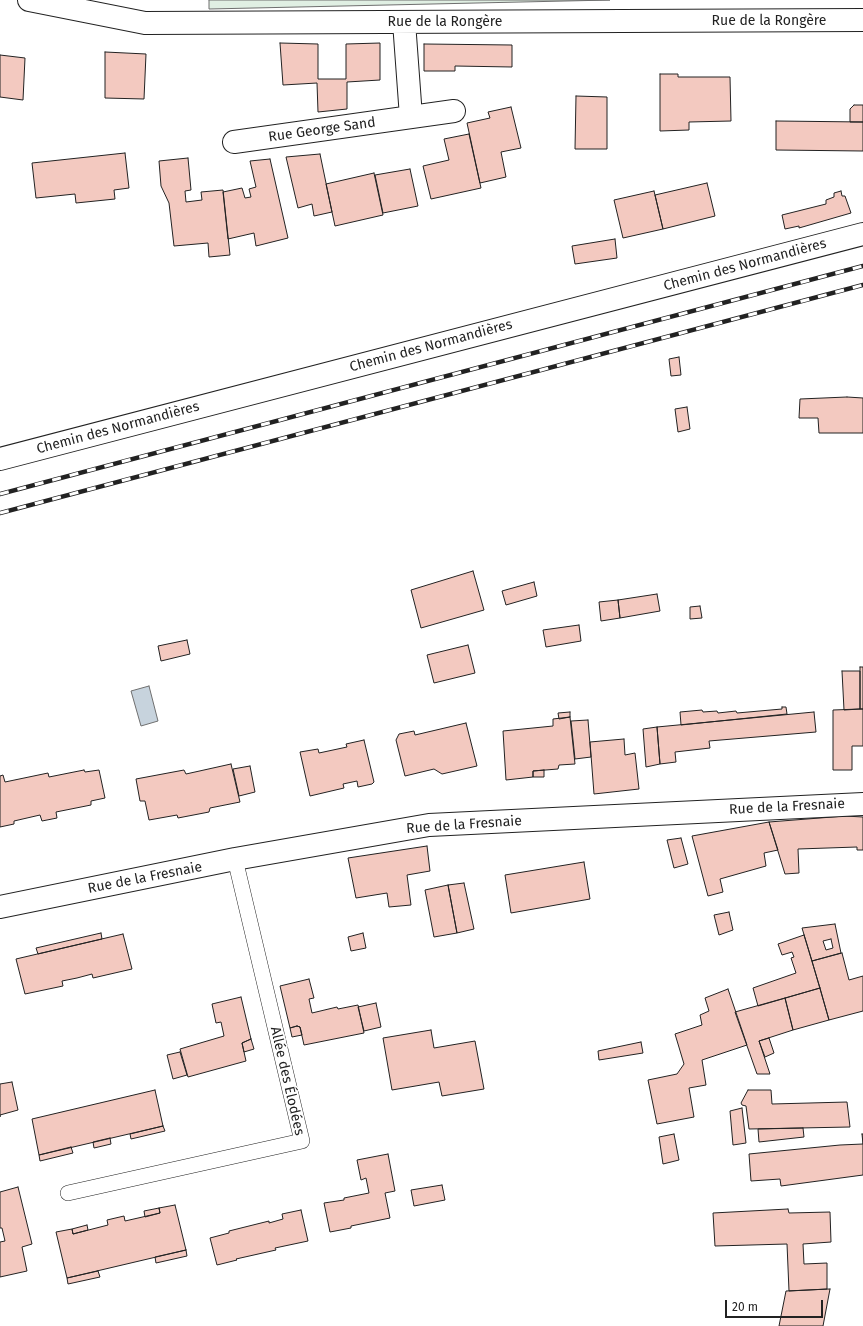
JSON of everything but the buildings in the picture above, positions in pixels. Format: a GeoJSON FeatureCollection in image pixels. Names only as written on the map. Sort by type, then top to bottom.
{"type":"FeatureCollection","features":[{"type":"Feature","properties":{"kind":"street","name":"Rue de la Rongère"},"geometry":{"type":"LineString","coordinates":[[29,0],[145,23],[863,20]]}},
{"type":"Feature","properties":{"kind":"street"},"geometry":{"type":"LineString","coordinates":[[404,22],[411,118]]}},
{"type":"Feature","properties":{"kind":"street","name":"Rue George Sand"},"geometry":{"type":"LineString","coordinates":[[234,142],[454,111]]}},
{"type":"Feature","properties":{"kind":"street","name":"Chemin des Normandières"},"geometry":{"type":"LineString","coordinates":[[0,460],[863,234]]}},
{"type":"Feature","properties":{"kind":"street","name":"Rue de la Fresnaie"},"geometry":{"type":"LineString","coordinates":[[0,907],[235,859],[429,825],[863,804]]}},
{"type":"Feature","properties":{"kind":"lane","name":"Allée des Élodées"},"geometry":{"type":"LineString","coordinates":[[68,1193],[302,1140],[235,859]]}},
{"type":"Feature","properties":{"kind":"green space"},"geometry":{"type":"Polygon","coordinates":[[[209,0],[610,0],[209,9],[209,0]]]}},
{"type":"Feature","properties":{"kind":"shaded area"},"geometry":{"type":"Polygon","coordinates":[[[149,686],[158,721],[141,726],[131,691],[149,686]]]}},
{"type":"Feature","properties":{"kind":"railway"},"geometry":{"type":"LineString","coordinates":[[0,494],[863,266]]}},
{"type":"Feature","properties":{"kind":"railway"},"geometry":{"type":"LineString","coordinates":[[0,513],[863,285]]}}]}
